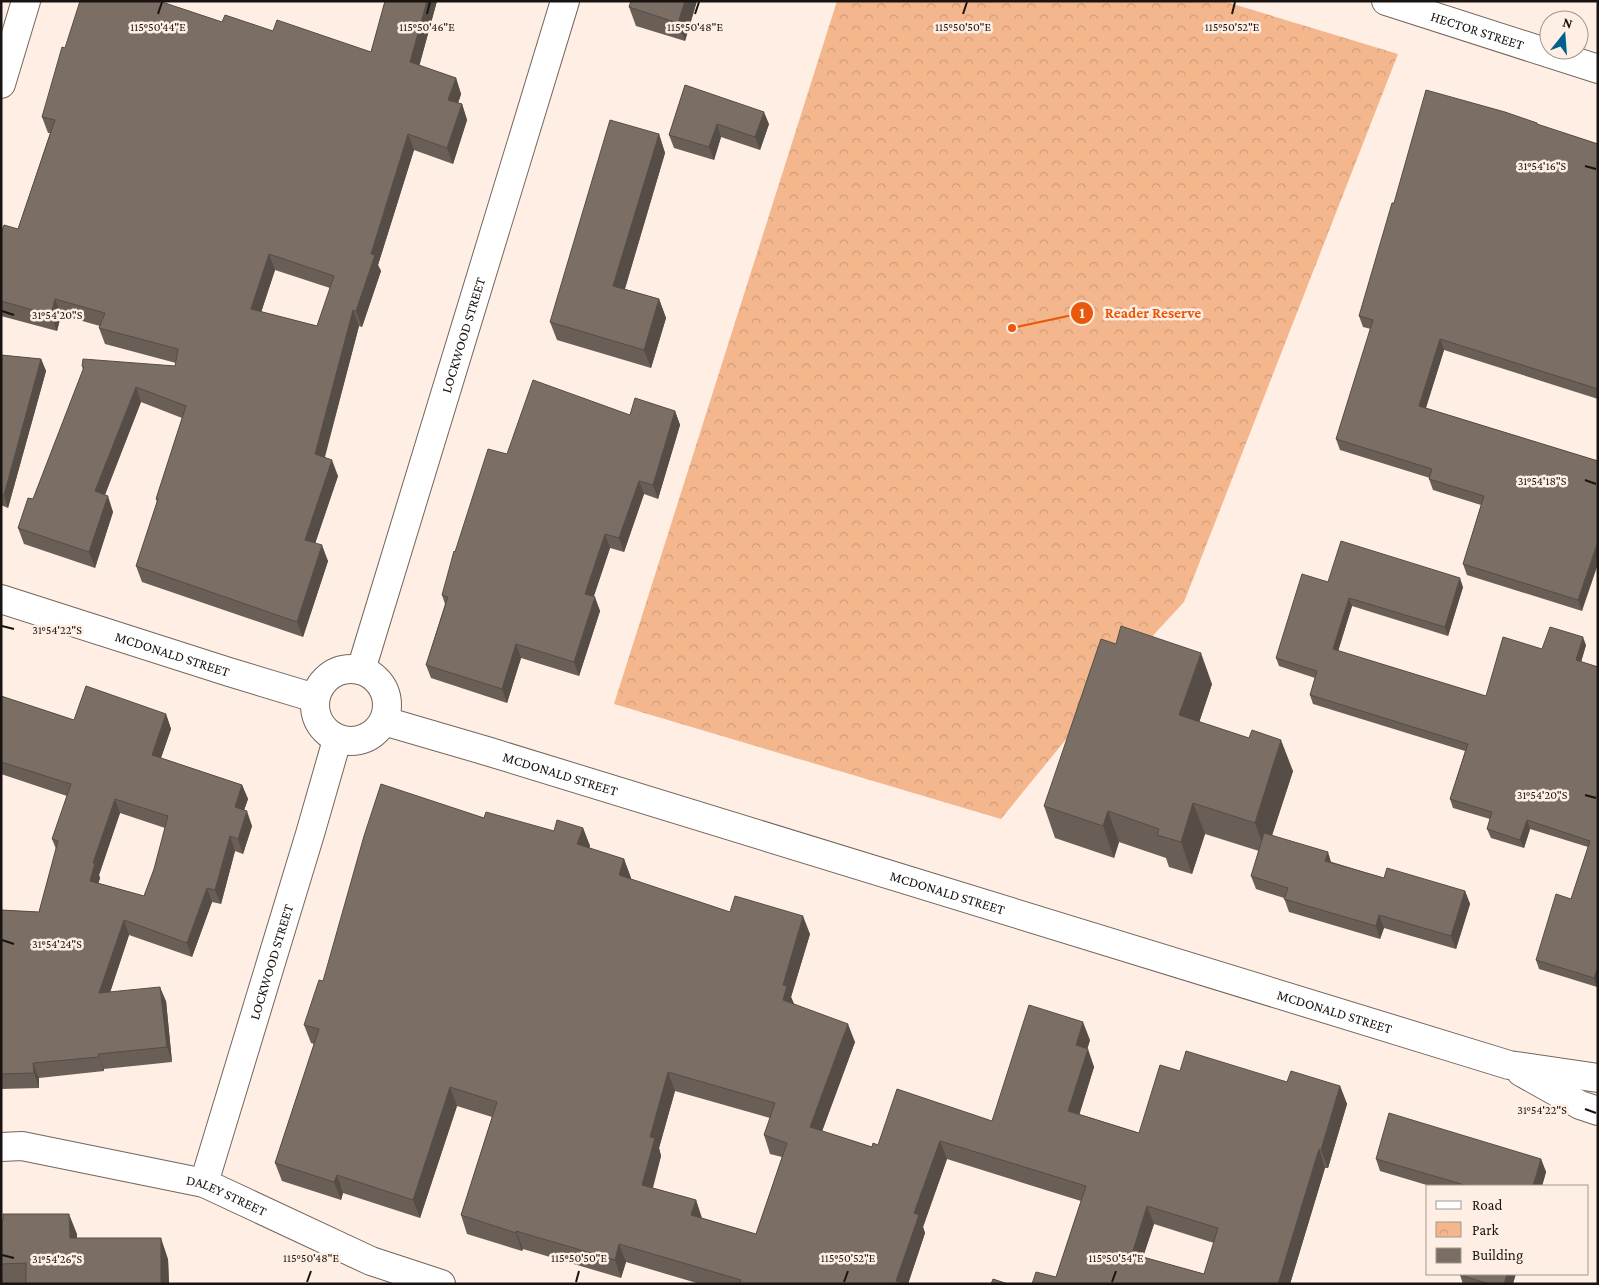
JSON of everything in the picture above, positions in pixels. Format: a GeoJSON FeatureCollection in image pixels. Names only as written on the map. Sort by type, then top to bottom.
{"type":"FeatureCollection","features":[{"type":"Feature","properties":{"kind":"street"},"geometry":{"type":"LineString","coordinates":[[1,84],[26,1]]}},
{"type":"Feature","properties":{"kind":"street","name":"LOCKWOOD STREET"},"geometry":{"type":"LineString","coordinates":[[362,670],[565,1]]}},
{"type":"Feature","properties":{"kind":"street","name":"HECTOR STREET"},"geometry":{"type":"LineString","coordinates":[[1386,1],[1598,69]]}},
{"type":"Feature","properties":{"kind":"street","name":"MCDONALD STREET"},"geometry":{"type":"LineString","coordinates":[[1,599],[315,698]]}},
{"type":"Feature","properties":{"kind":"street"},"geometry":{"type":"LineString","coordinates":[[341,670],[362,670],[373,676],[382,685],[387,696],[388,709],[384,721],[376,732],[364,740],[350,742],[337,740],[318,723],[315,711],[315,698],[324,680],[332,674],[341,670]]}},
{"type":"Feature","properties":{"kind":"street","name":"MCDONALD STREET"},"geometry":{"type":"LineString","coordinates":[[384,721],[1509,1064],[1598,1078]]}},
{"type":"Feature","properties":{"kind":"street","name":"LOCKWOOD STREET"},"geometry":{"type":"LineString","coordinates":[[204,1183],[337,740]]}},
{"type":"Feature","properties":{"kind":"street","name":"MCDONALD STREET"},"geometry":{"type":"LineString","coordinates":[[1509,1064],[1580,1105],[1598,1111]]}},
{"type":"Feature","properties":{"kind":"street","name":"DALEY STREET"},"geometry":{"type":"LineString","coordinates":[[1,1147],[22,1146],[204,1183],[371,1272],[442,1284]]}},
{"type":"Feature","properties":{"kind":"green space"},"geometry":{"type":"Polygon","coordinates":[[[837,1],[1223,1],[1398,54],[1184,602],[1133,657],[1001,819],[614,704],[837,1]]]}},
{"type":"Feature","properties":{"kind":"building"},"geometry":{"type":"Polygon","coordinates":[[[80,1],[159,1],[222,22],[225,15],[273,31],[277,20],[371,52],[385,1],[427,1],[410,62],[456,78],[448,100],[462,104],[447,148],[408,134],[371,254],[375,255],[356,311],[353,310],[315,454],[332,460],[305,540],[322,545],[297,622],[136,566],[186,406],[136,387],[95,491],[108,496],[89,552],[18,528],[28,498],[33,499],[84,367],[82,366],[83,359],[175,366],[178,349],[99,328],[105,313],[55,299],[51,315],[1,301],[1,233],[4,225],[18,229],[55,120],[42,117],[62,47],[65,48],[80,1]],[[269,254],[251,309],[317,326],[334,276],[269,254]]]}},
{"type":"Feature","properties":{"kind":"building"},"geometry":{"type":"Polygon","coordinates":[[[631,1],[685,1],[678,23],[629,7],[631,1]]]}},
{"type":"Feature","properties":{"kind":"building"},"geometry":{"type":"Polygon","coordinates":[[[685,85],[764,112],[755,137],[717,124],[709,147],[669,135],[685,85]]]}},
{"type":"Feature","properties":{"kind":"building"},"geometry":{"type":"Polygon","coordinates":[[[1426,90],[1505,112],[1598,144],[1598,389],[1440,339],[1419,406],[1598,461],[1598,541],[1578,600],[1463,564],[1484,496],[1429,479],[1432,469],[1336,439],[1373,320],[1359,316],[1426,90]]]}},
{"type":"Feature","properties":{"kind":"building"},"geometry":{"type":"Polygon","coordinates":[[[610,120],[659,134],[613,286],[659,299],[644,350],[550,322],[610,120]]]}},
{"type":"Feature","properties":{"kind":"building"},"geometry":{"type":"Polygon","coordinates":[[[1,355],[41,359],[4,495],[1,494],[1,355]]]}},
{"type":"Feature","properties":{"kind":"building"},"geometry":{"type":"Polygon","coordinates":[[[533,380],[630,415],[635,398],[675,411],[653,485],[639,481],[619,538],[605,534],[585,594],[595,597],[574,662],[516,644],[502,689],[426,665],[448,597],[442,595],[454,551],[488,449],[507,454],[533,380]]]}},
{"type":"Feature","properties":{"kind":"building"},"geometry":{"type":"Polygon","coordinates":[[[1341,541],[1460,578],[1445,627],[1349,598],[1333,649],[1486,696],[1503,637],[1542,649],[1550,627],[1583,637],[1576,660],[1598,667],[1598,966],[1594,978],[1536,960],[1556,894],[1571,899],[1590,841],[1527,820],[1520,840],[1487,829],[1492,812],[1450,799],[1468,744],[1310,695],[1317,671],[1276,658],[1302,574],[1328,582],[1341,541]]]}},
{"type":"Feature","properties":{"kind":"building"},"geometry":{"type":"Polygon","coordinates":[[[1121,626],[1201,653],[1179,715],[1249,738],[1252,730],[1281,740],[1255,823],[1193,803],[1181,842],[1157,835],[1159,829],[1108,811],[1103,826],[1044,806],[1101,639],[1116,644],[1121,626]]]}},
{"type":"Feature","properties":{"kind":"building"},"geometry":{"type":"Polygon","coordinates":[[[86,686],[166,714],[152,755],[242,785],[235,807],[247,811],[238,839],[230,836],[215,890],[207,888],[187,943],[124,920],[99,993],[160,987],[167,1047],[98,1054],[99,1057],[33,1063],[34,1073],[1,1074],[1,910],[39,912],[58,841],[52,839],[71,784],[1,762],[1,696],[74,720],[86,686]],[[115,799],[93,863],[95,863],[90,881],[144,896],[154,869],[168,816],[115,799]]]}},
{"type":"Feature","properties":{"kind":"building"},"geometry":{"type":"Polygon","coordinates":[[[381,784],[484,818],[486,812],[554,831],[557,820],[583,828],[577,844],[624,859],[619,875],[730,912],[735,896],[803,916],[783,985],[787,986],[783,1000],[848,1024],[810,1127],[872,1147],[873,1143],[878,1145],[897,1089],[992,1121],[1029,1005],[1083,1022],[1076,1045],[1088,1049],[1068,1111],[1139,1133],[1160,1065],[1180,1071],[1186,1051],[1287,1082],[1291,1071],[1340,1086],[1278,1284],[1032,1284],[1036,1272],[1056,1277],[1086,1186],[940,1141],[914,1213],[919,1215],[896,1281],[900,1282],[900,1284],[740,1284],[741,1280],[619,1244],[615,1260],[516,1231],[516,1233],[461,1215],[497,1102],[450,1087],[413,1200],[337,1175],[334,1182],[275,1163],[319,1029],[304,1025],[319,980],[323,981],[364,836],[381,784]],[[668,1072],[650,1137],[655,1138],[642,1185],[696,1200],[691,1215],[756,1234],[787,1143],[764,1135],[775,1103],[668,1072]],[[1147,1206],[1132,1254],[1204,1274],[1218,1228],[1147,1206]]]}},
{"type":"Feature","properties":{"kind":"building"},"geometry":{"type":"Polygon","coordinates":[[[1264,833],[1328,852],[1325,861],[1384,878],[1387,868],[1465,891],[1451,936],[1379,915],[1376,926],[1284,899],[1288,888],[1251,876],[1264,833]]]}},
{"type":"Feature","properties":{"kind":"building"},"geometry":{"type":"Polygon","coordinates":[[[1389,1113],[1541,1159],[1533,1185],[1465,1185],[1376,1159],[1389,1113]]]}},
{"type":"Feature","properties":{"kind":"building"},"geometry":{"type":"Polygon","coordinates":[[[3,1214],[69,1214],[70,1238],[161,1238],[161,1284],[26,1284],[26,1263],[1,1264],[1,1220],[3,1220],[3,1214]]]}},
{"type":"Feature","properties":{"kind":"building"},"geometry":{"type":"Polygon","coordinates":[[[1460,1275],[1507,1275],[1504,1284],[1489,1284],[1460,1275]]]}},
{"type":"Feature","properties":{"kind":"building"},"geometry":{"type":"Polygon","coordinates":[[[993,1279],[1008,1284],[991,1284],[993,1279]]]}},
{"type":"Feature","properties":{"kind":"place","name":"Reader Reserve"},"geometry":{"type":"Point","coordinates":[1012,328]}}]}
